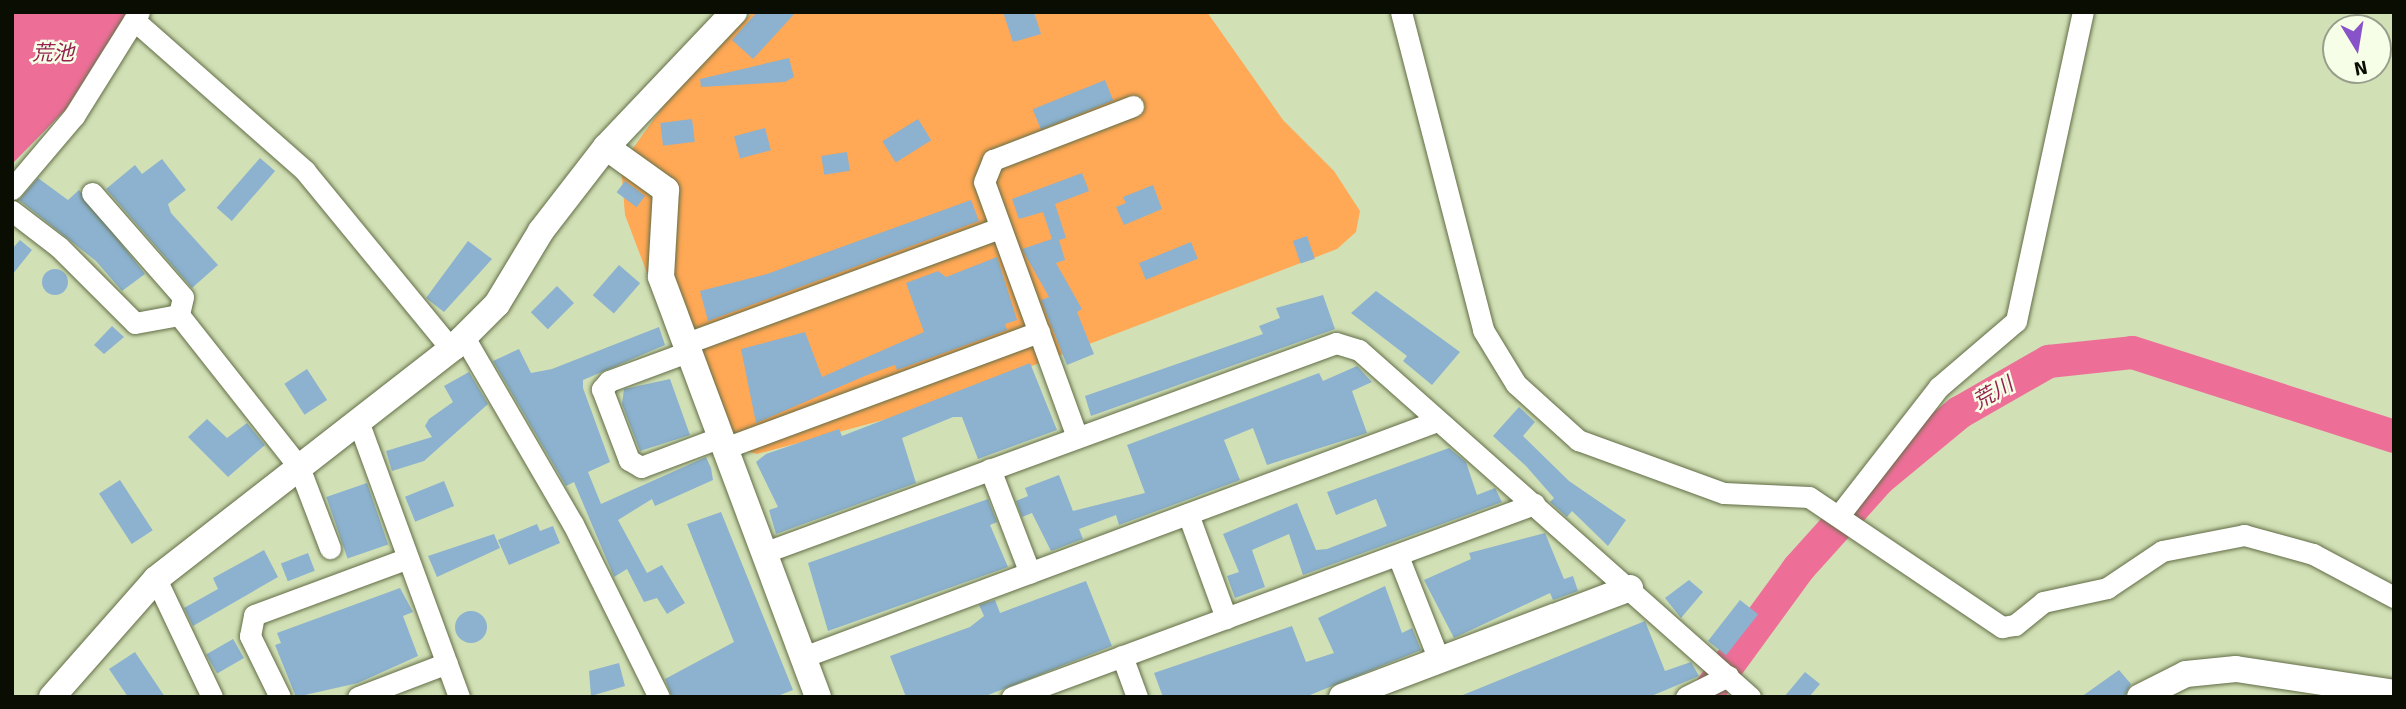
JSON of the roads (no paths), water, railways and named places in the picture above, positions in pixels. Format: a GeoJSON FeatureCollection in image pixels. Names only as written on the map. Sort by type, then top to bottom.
{"type":"FeatureCollection","features":[{"type":"Feature","properties":{"kind":"street"},"geometry":{"type":"LineString","coordinates":[[52,697],[156,579],[458,343],[497,304],[541,231],[606,147],[734,12]]}},
{"type":"Feature","properties":{"kind":"street"},"geometry":{"type":"LineString","coordinates":[[1401,12],[1476,309],[1494,355],[1516,384],[1550,419],[1594,448],[1724,493],[1795,493],[1840,514],[2007,628],[2043,602],[2107,587],[2162,551],[2244,535],[2313,554],[2394,597]]}},
{"type":"Feature","properties":{"kind":"street"},"geometry":{"type":"LineString","coordinates":[[1840,514],[1939,387],[2013,327],[2082,12]]}},
{"type":"Feature","properties":{"kind":"street"},"geometry":{"type":"LineString","coordinates":[[12,189],[74,116],[136,16],[305,171],[458,343],[573,524],[659,697]]}},
{"type":"Feature","properties":{"kind":"street"},"geometry":{"type":"LineString","coordinates":[[1077,437],[984,182],[990,162],[1133,106]]}},
{"type":"Feature","properties":{"kind":"street"},"geometry":{"type":"LineString","coordinates":[[606,147],[666,190],[658,265],[818,697]]}},
{"type":"Feature","properties":{"kind":"street"},"geometry":{"type":"LineString","coordinates":[[92,193],[183,297],[179,315]]}},
{"type":"Feature","properties":{"kind":"street"},"geometry":{"type":"LineString","coordinates":[[12,211],[59,247],[135,323],[179,315]]}},
{"type":"Feature","properties":{"kind":"street"},"geometry":{"type":"LineString","coordinates":[[999,228],[688,347],[609,381],[602,389],[629,460],[641,467],[723,442],[1039,332]]}},
{"type":"Feature","properties":{"kind":"street"},"geometry":{"type":"LineString","coordinates":[[179,315],[299,467],[330,548]]}},
{"type":"Feature","properties":{"kind":"street"},"geometry":{"type":"LineString","coordinates":[[763,552],[1331,343],[1359,350],[1750,697]]}},
{"type":"Feature","properties":{"kind":"street"},"geometry":{"type":"LineString","coordinates":[[358,421],[459,697]]}},
{"type":"Feature","properties":{"kind":"street"},"geometry":{"type":"LineString","coordinates":[[803,657],[1437,421]]}},
{"type":"Feature","properties":{"kind":"street"},"geometry":{"type":"LineString","coordinates":[[989,469],[1030,573]]}},
{"type":"Feature","properties":{"kind":"street"},"geometry":{"type":"LineString","coordinates":[[1012,697],[1534,504]]}},
{"type":"Feature","properties":{"kind":"street"},"geometry":{"type":"LineString","coordinates":[[1188,514],[1226,618]]}},
{"type":"Feature","properties":{"kind":"street"},"geometry":{"type":"LineString","coordinates":[[1398,556],[1439,660]]}},
{"type":"Feature","properties":{"kind":"street"},"geometry":{"type":"LineString","coordinates":[[280,697],[250,636],[254,615],[408,558]]}},
{"type":"Feature","properties":{"kind":"street"},"geometry":{"type":"LineString","coordinates":[[156,579],[212,697]]}},
{"type":"Feature","properties":{"kind":"street"},"geometry":{"type":"LineString","coordinates":[[1342,697],[1630,588]]}},
{"type":"Feature","properties":{"kind":"street"},"geometry":{"type":"LineString","coordinates":[[1122,656],[1137,697]]}},
{"type":"Feature","properties":{"kind":"street"},"geometry":{"type":"LineString","coordinates":[[358,697],[447,663]]}},
{"type":"Feature","properties":{"kind":"street"},"geometry":{"type":"LineString","coordinates":[[2140,697],[2186,674],[2236,669],[2394,693]]}},
{"type":"Feature","properties":{"kind":"street"},"geometry":{"type":"LineString","coordinates":[[1685,697],[1728,676]]}},
{"type":"Feature","properties":{"kind":"water","name":"荒池"},"geometry":{"type":"Polygon","coordinates":[[[12,12],[127,12],[66,109],[12,164],[12,12]]]}},
{"type":"Feature","properties":{"kind":"waterway","name":"荒川"},"geometry":{"type":"LineString","coordinates":[[1704,697],[1798,568],[1879,478],[1959,412],[2048,361],[2132,352],[2394,436]]}}]}
